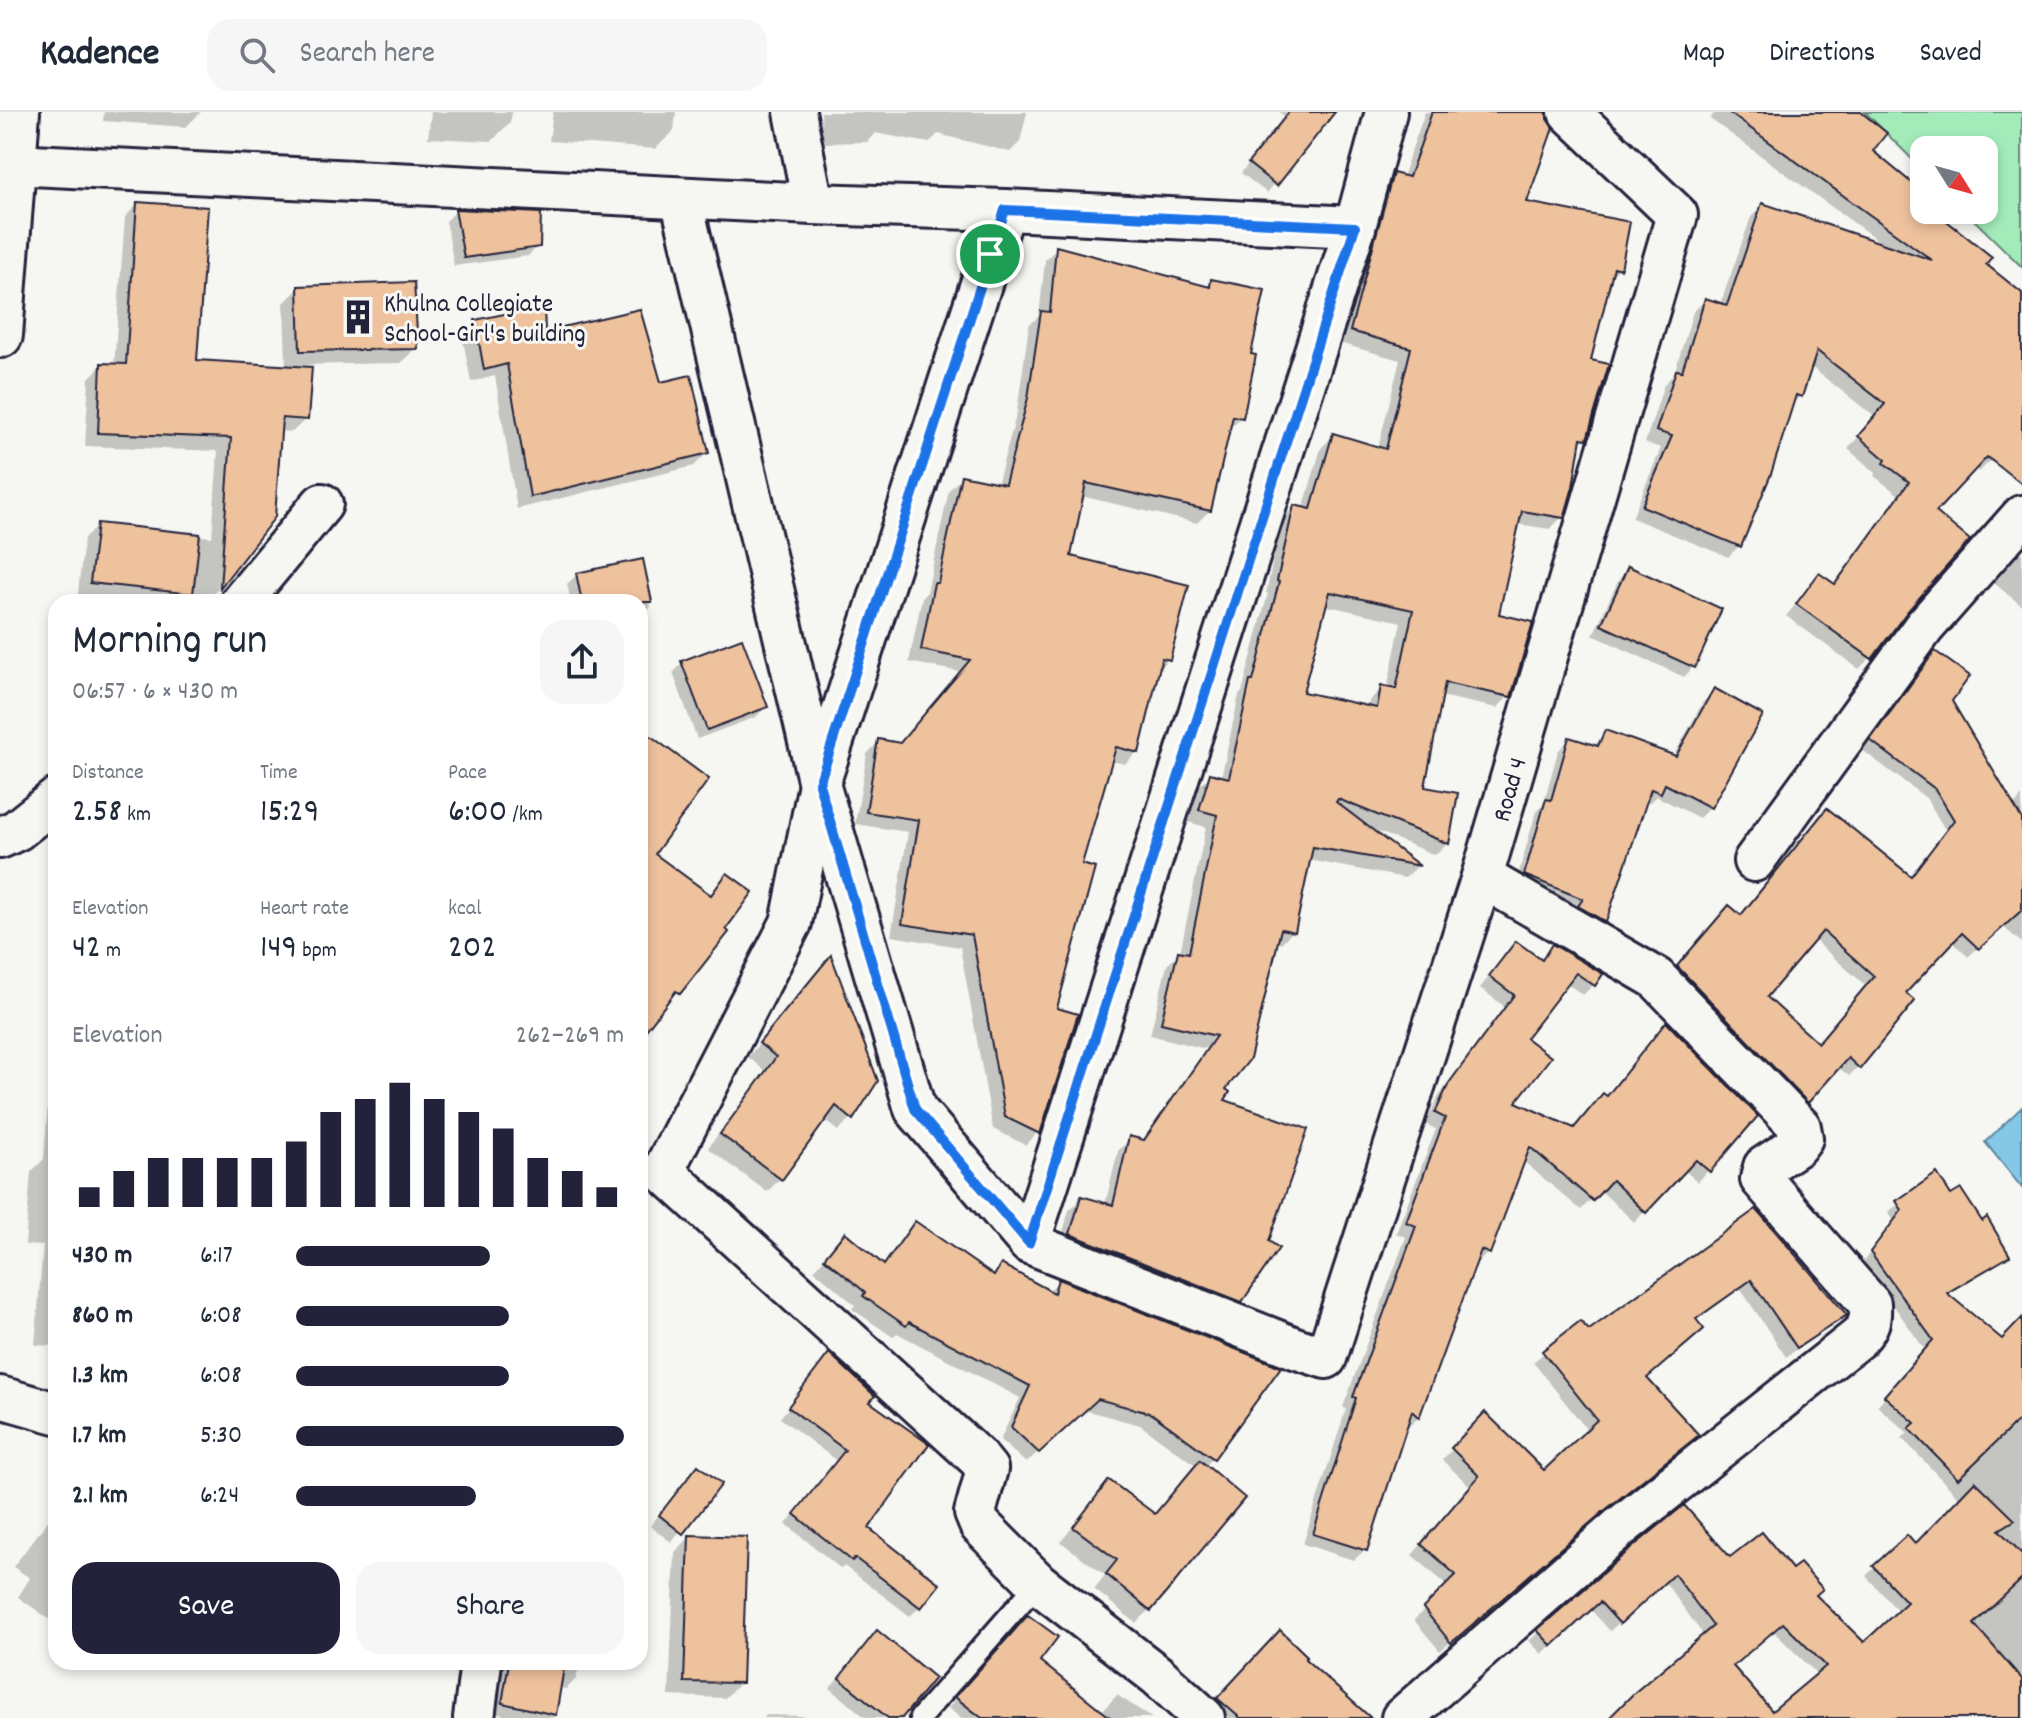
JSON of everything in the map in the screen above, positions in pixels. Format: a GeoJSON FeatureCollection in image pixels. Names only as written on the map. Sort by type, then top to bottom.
{"type":"FeatureCollection","features":[{"type":"Feature","properties":{"kind":"main road"},"geometry":{"type":"LineString","coordinates":[[0,335],[17,112]]}},
{"type":"Feature","properties":{"kind":"street"},"geometry":{"type":"LineString","coordinates":[[795,112],[813,204]]}},
{"type":"Feature","properties":{"kind":"street"},"geometry":{"type":"LineString","coordinates":[[1029,1243],[1355,227],[1386,112]]}},
{"type":"Feature","properties":{"kind":"street","name":"Road 4"},"geometry":{"type":"LineString","coordinates":[[1029,1243],[1326,1358],[1482,877],[1677,215],[1569,112]]}},
{"type":"Feature","properties":{"kind":"street"},"geometry":{"type":"LineString","coordinates":[[12,164],[681,198],[1355,227]]}},
{"type":"Feature","properties":{"kind":"street"},"geometry":{"type":"LineString","coordinates":[[681,198],[819,784],[915,1109],[1029,1243]]}},
{"type":"Feature","properties":{"kind":"street"},"geometry":{"type":"LineString","coordinates":[[1005,210],[819,784],[791,923],[663,1171],[978,1458],[987,1469],[975,1513],[980,1525],[1038,1583],[1158,1676],[1204,1718]]}},
{"type":"Feature","properties":{"kind":"street"},"geometry":{"type":"LineString","coordinates":[[248,594],[322,504]]}},
{"type":"Feature","properties":{"kind":"street"},"geometry":{"type":"LineString","coordinates":[[1754,861],[1924,627],[2022,516]]}},
{"type":"Feature","properties":{"kind":"street"},"geometry":{"type":"LineString","coordinates":[[0,838],[17,830],[48,805]]}},
{"type":"Feature","properties":{"kind":"street"},"geometry":{"type":"LineString","coordinates":[[1402,1718],[1619,1528],[1858,1338],[1868,1328],[1871,1318],[1870,1304],[1761,1179],[1764,1167],[1796,1146],[1802,1138],[1800,1127],[1656,978],[1482,877]]}},
{"type":"Feature","properties":{"kind":"street"},"geometry":{"type":"LineString","coordinates":[[0,1397],[48,1411]]}},
{"type":"Feature","properties":{"kind":"street"},"geometry":{"type":"LineString","coordinates":[[474,1718],[480,1670]]}},
{"type":"Feature","properties":{"kind":"lane"},"geometry":{"type":"LineString","coordinates":[[920,1718],[1038,1583]]}},
{"type":"Feature","properties":{"kind":"green space"},"geometry":{"type":"Polygon","coordinates":[[[1865,112],[2022,112],[2022,267],[1978,224],[1998,224],[1998,136],[1910,136],[1910,157],[1865,112]]]}},
{"type":"Feature","properties":{"kind":"water"},"geometry":{"type":"Polygon","coordinates":[[[2022,1107],[2022,1188],[1985,1142],[2022,1107]]]}},
{"type":"Feature","properties":{"kind":"building"},"geometry":{"type":"Polygon","coordinates":[[[1289,112],[1335,112],[1277,186],[1248,163],[1289,112]]]}},
{"type":"Feature","properties":{"kind":"building"},"geometry":{"type":"Polygon","coordinates":[[[1432,112],[1547,112],[1547,119],[1553,128],[1527,202],[1630,222],[1621,269],[1614,267],[1591,360],[1609,364],[1587,439],[1581,438],[1564,518],[1522,511],[1499,614],[1533,622],[1511,697],[1445,683],[1425,787],[1458,793],[1449,844],[1338,799],[1336,802],[1420,866],[1313,847],[1295,932],[1281,929],[1250,1059],[1226,1089],[1230,1092],[1225,1100],[1308,1129],[1269,1241],[1279,1248],[1242,1302],[1070,1234],[1081,1196],[1113,1205],[1129,1136],[1144,1140],[1216,1036],[1161,1023],[1178,951],[1189,953],[1217,815],[1199,810],[1210,773],[1229,778],[1250,681],[1253,681],[1279,582],[1294,505],[1311,509],[1333,433],[1386,449],[1411,348],[1350,331],[1393,173],[1409,177],[1432,112]],[[1330,592],[1303,692],[1377,708],[1381,686],[1396,689],[1413,610],[1330,592]]]}},
{"type":"Feature","properties":{"kind":"building"},"geometry":{"type":"Polygon","coordinates":[[[1728,112],[1861,112],[1887,133],[1873,151],[1910,181],[1910,224],[1951,224],[1992,257],[1986,264],[2022,293],[2022,484],[1987,457],[1936,512],[1970,540],[1907,612],[1872,659],[1796,604],[1819,573],[1835,584],[1909,482],[1884,463],[1886,460],[1858,436],[1885,404],[1817,351],[1802,397],[1796,395],[1771,474],[1741,547],[1642,506],[1672,436],[1656,431],[1676,370],[1682,371],[1705,298],[1727,305],[1762,203],[1932,260],[1728,112]]]}},
{"type":"Feature","properties":{"kind":"building"},"geometry":{"type":"Polygon","coordinates":[[[137,202],[208,207],[197,360],[312,367],[308,420],[282,418],[275,517],[220,588],[231,438],[98,433],[101,363],[126,364],[137,202]]]}},
{"type":"Feature","properties":{"kind":"building"},"geometry":{"type":"Polygon","coordinates":[[[455,209],[541,213],[540,247],[464,258],[455,209]]]}},
{"type":"Feature","properties":{"kind":"building"},"geometry":{"type":"Polygon","coordinates":[[[1056,246],[1210,287],[1211,279],[1265,290],[1251,354],[1256,355],[1243,418],[1233,416],[1211,511],[1086,483],[1071,556],[1189,585],[1170,660],[1162,658],[1139,753],[1116,747],[1082,864],[1095,868],[1057,1008],[1078,1014],[1040,1134],[1005,1117],[972,935],[902,924],[919,820],[866,812],[878,739],[900,743],[970,660],[921,650],[934,583],[938,583],[961,475],[1005,484],[1028,398],[1041,311],[1050,312],[1056,246]]]}},
{"type":"Feature","properties":{"kind":"building","name":"Khulna Collegiate School-Girl's building"},"geometry":{"type":"Polygon","coordinates":[[[414,282],[418,349],[300,351],[298,286],[414,282]]]}},
{"type":"Feature","properties":{"kind":"building"},"geometry":{"type":"Polygon","coordinates":[[[544,306],[545,331],[640,309],[661,382],[691,375],[709,453],[530,497],[507,364],[484,370],[475,320],[544,306]]]}},
{"type":"Feature","properties":{"kind":"building"},"geometry":{"type":"Polygon","coordinates":[[[97,523],[200,534],[193,594],[90,583],[97,523]]]}},
{"type":"Feature","properties":{"kind":"building"},"geometry":{"type":"Polygon","coordinates":[[[643,559],[652,602],[648,602],[648,594],[580,594],[576,573],[643,559]]]}},
{"type":"Feature","properties":{"kind":"building"},"geometry":{"type":"Polygon","coordinates":[[[1628,566],[1722,609],[1695,668],[1601,625],[1628,566]]]}},
{"type":"Feature","properties":{"kind":"building"},"geometry":{"type":"Polygon","coordinates":[[[742,638],[768,707],[707,730],[681,661],[742,638]]]}},
{"type":"Feature","properties":{"kind":"building"},"geometry":{"type":"Polygon","coordinates":[[[1935,651],[1970,676],[1952,701],[2022,819],[2022,910],[1979,949],[1962,933],[1906,993],[1915,1001],[1860,1069],[1848,1058],[1808,1103],[1677,966],[1729,905],[1741,915],[1827,808],[1911,876],[1954,820],[1935,789],[1870,740],[1935,651]],[[1823,931],[1767,997],[1818,1043],[1874,976],[1823,931]]]}},
{"type":"Feature","properties":{"kind":"building"},"geometry":{"type":"Polygon","coordinates":[[[1714,688],[1763,715],[1711,808],[1665,784],[1661,793],[1651,789],[1606,922],[1578,906],[1583,899],[1524,875],[1546,799],[1551,800],[1569,737],[1598,746],[1605,730],[1676,756],[1714,688]]]}},
{"type":"Feature","properties":{"kind":"building"},"geometry":{"type":"Polygon","coordinates":[[[648,734],[709,779],[655,854],[711,895],[727,873],[753,892],[726,929],[729,932],[680,994],[676,991],[648,1028],[648,734]]]}},
{"type":"Feature","properties":{"kind":"building"},"geometry":{"type":"Polygon","coordinates":[[[1516,941],[1542,960],[1552,944],[1603,974],[1595,986],[1576,973],[1526,1038],[1551,1057],[1516,1102],[1574,1128],[1603,1093],[1607,1096],[1666,1022],[1758,1116],[1710,1172],[1696,1160],[1646,1213],[1612,1180],[1593,1201],[1530,1147],[1490,1254],[1481,1250],[1419,1418],[1412,1411],[1367,1551],[1313,1534],[1356,1398],[1353,1397],[1416,1226],[1406,1222],[1445,1118],[1435,1113],[1449,1083],[1514,995],[1489,976],[1516,941]]]}},
{"type":"Feature","properties":{"kind":"building"},"geometry":{"type":"Polygon","coordinates":[[[831,955],[878,1081],[853,1120],[836,1106],[782,1180],[720,1134],[776,1057],[759,1043],[831,955]]]}},
{"type":"Feature","properties":{"kind":"building"},"geometry":{"type":"Polygon","coordinates":[[[1937,1173],[1951,1195],[1961,1189],[1982,1221],[1987,1217],[2010,1256],[1947,1293],[2002,1339],[2022,1318],[2022,1417],[1958,1479],[1909,1428],[1915,1423],[1884,1396],[1933,1340],[1870,1252],[1902,1210],[1896,1201],[1937,1173]]]}},
{"type":"Feature","properties":{"kind":"building"},"geometry":{"type":"Polygon","coordinates":[[[1756,1209],[1847,1315],[1797,1348],[1751,1280],[1696,1319],[1704,1329],[1647,1378],[1699,1435],[1604,1511],[1451,1643],[1423,1608],[1456,1575],[1421,1544],[1479,1476],[1451,1448],[1485,1412],[1544,1470],[1597,1420],[1542,1351],[1580,1321],[1589,1330],[1756,1209]]]}},
{"type":"Feature","properties":{"kind":"building"},"geometry":{"type":"Polygon","coordinates":[[[915,1221],[994,1276],[1001,1264],[1054,1293],[1058,1279],[1281,1367],[1214,1459],[1152,1414],[1098,1399],[1039,1453],[1011,1427],[1030,1386],[909,1322],[906,1326],[863,1296],[865,1292],[824,1258],[845,1232],[884,1265],[915,1221]]]}},
{"type":"Feature","properties":{"kind":"building"},"geometry":{"type":"Polygon","coordinates":[[[829,1353],[875,1396],[870,1402],[929,1444],[869,1528],[940,1584],[921,1608],[855,1558],[852,1561],[794,1514],[845,1450],[788,1407],[829,1353]]]}},
{"type":"Feature","properties":{"kind":"building"},"geometry":{"type":"Polygon","coordinates":[[[1200,1460],[1245,1498],[1151,1611],[1106,1574],[1117,1560],[1073,1527],[1109,1480],[1155,1514],[1200,1460]]]}},
{"type":"Feature","properties":{"kind":"building"},"geometry":{"type":"Polygon","coordinates":[[[698,1465],[722,1484],[683,1534],[659,1515],[698,1465]]]}},
{"type":"Feature","properties":{"kind":"building"},"geometry":{"type":"Polygon","coordinates":[[[1975,1481],[2015,1520],[1999,1530],[2022,1554],[2022,1579],[1974,1624],[2022,1679],[2022,1718],[1609,1718],[1713,1626],[1674,1574],[1620,1624],[1600,1602],[1552,1646],[1537,1630],[1684,1505],[1730,1557],[1762,1532],[1792,1569],[1800,1563],[1823,1589],[1816,1595],[1864,1642],[1907,1602],[1873,1566],[1907,1535],[1915,1544],[1975,1481]],[[1783,1623],[1733,1666],[1772,1711],[1826,1666],[1783,1623]]]}},
{"type":"Feature","properties":{"kind":"building"},"geometry":{"type":"Polygon","coordinates":[[[689,1535],[747,1537],[742,1683],[684,1682],[689,1535]]]}},
{"type":"Feature","properties":{"kind":"building"},"geometry":{"type":"Polygon","coordinates":[[[1028,1615],[1058,1637],[1040,1661],[1111,1718],[982,1718],[955,1697],[1028,1615]]]}},
{"type":"Feature","properties":{"kind":"building"},"geometry":{"type":"Polygon","coordinates":[[[877,1630],[935,1678],[902,1718],[888,1718],[839,1678],[877,1630]]]}},
{"type":"Feature","properties":{"kind":"building"},"geometry":{"type":"Polygon","coordinates":[[[1280,1630],[1307,1656],[1305,1659],[1371,1718],[1240,1718],[1217,1698],[1280,1630]]]}},
{"type":"Feature","properties":{"kind":"building"},"geometry":{"type":"Polygon","coordinates":[[[508,1670],[564,1670],[556,1715],[502,1703],[508,1670]]]}},
{"type":"Feature","properties":{"kind":"place","name":"Khulna Collegiate School-Girl's building"},"geometry":{"type":"Point","coordinates":[358,317]}},
{"type":"Feature","properties":{"kind":"route"},"geometry":{"type":"LineString","coordinates":[[1005,210],[1355,227],[1029,1243],[915,1109],[819,784],[990,254],[1005,210]]}}]}
